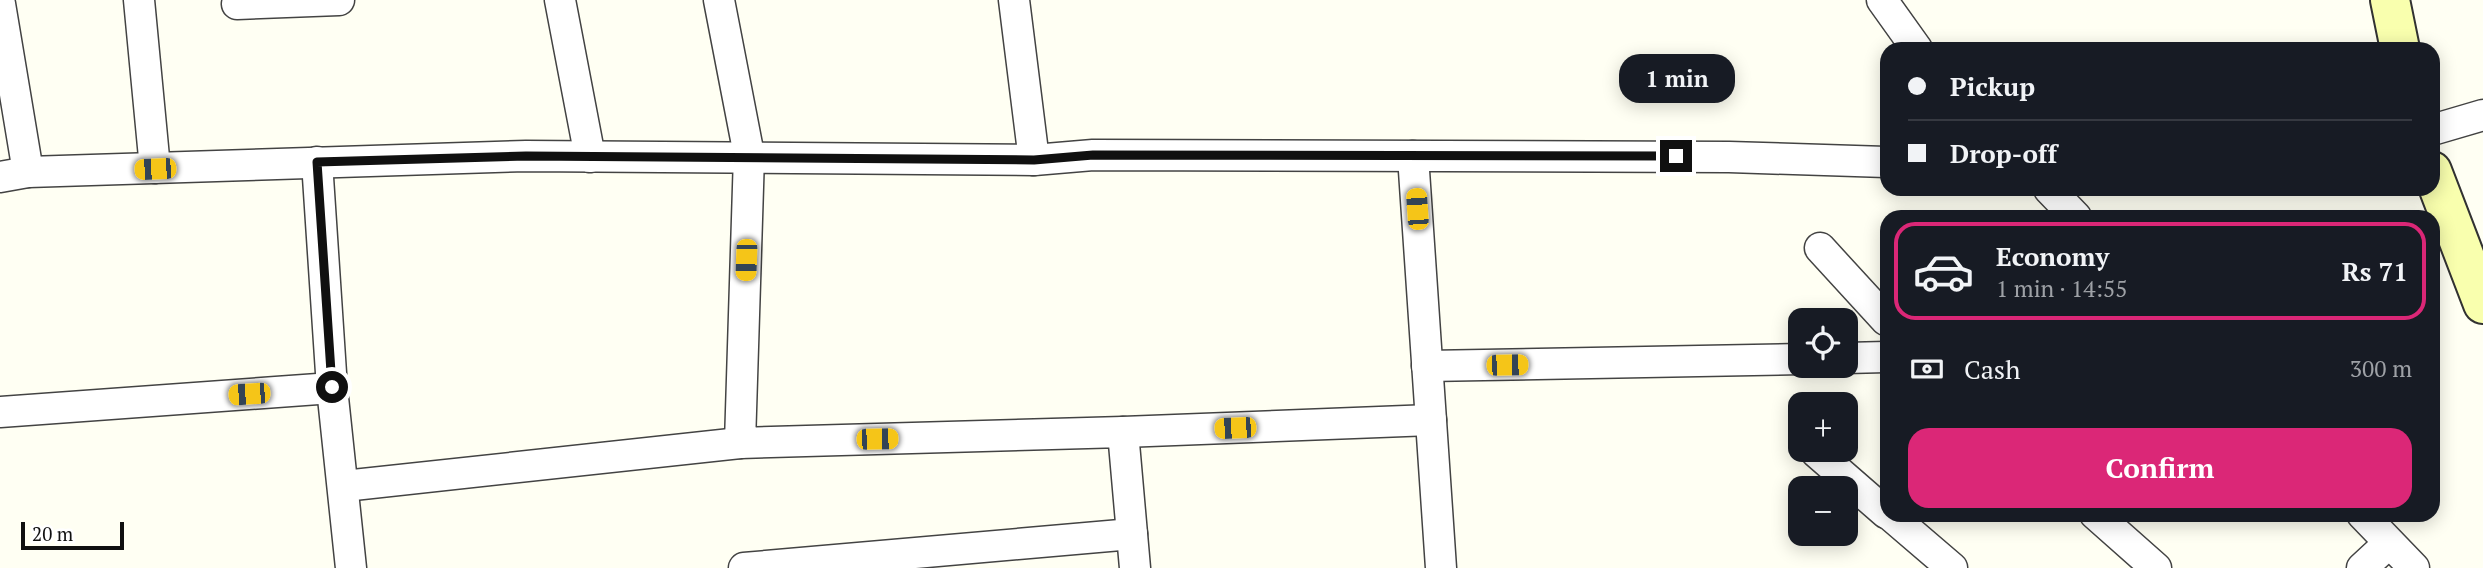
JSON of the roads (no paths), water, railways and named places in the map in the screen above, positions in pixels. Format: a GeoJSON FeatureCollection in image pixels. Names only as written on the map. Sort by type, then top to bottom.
{"type":"FeatureCollection","features":[{"type":"Feature","properties":{"kind":"main road"},"geometry":{"type":"LineString","coordinates":[[2390,0],[2399,42]]}},
{"type":"Feature","properties":{"kind":"main road"},"geometry":{"type":"LineString","coordinates":[[2440,192],[2483,304]]}},
{"type":"Feature","properties":{"kind":"street"},"geometry":{"type":"LineString","coordinates":[[139,0],[155,169]]}},
{"type":"Feature","properties":{"kind":"street"},"geometry":{"type":"LineString","coordinates":[[237,4],[339,0]]}},
{"type":"Feature","properties":{"kind":"street"},"geometry":{"type":"LineString","coordinates":[[560,0],[590,157]]}},
{"type":"Feature","properties":{"kind":"street"},"geometry":{"type":"LineString","coordinates":[[719,0],[749,155],[740,443]]}},
{"type":"Feature","properties":{"kind":"street"},"geometry":{"type":"LineString","coordinates":[[1014,0],[1034,160]]}},
{"type":"Feature","properties":{"kind":"street"},"geometry":{"type":"LineString","coordinates":[[1882,0],[1912,42]]}},
{"type":"Feature","properties":{"kind":"street"},"geometry":{"type":"LineString","coordinates":[[0,4],[14,175],[526,156],[749,155],[1034,160],[1093,155],[1728,157],[1880,162]]}},
{"type":"Feature","properties":{"kind":"street"},"geometry":{"type":"LineString","coordinates":[[2440,128],[2483,115]]}},
{"type":"Feature","properties":{"kind":"street"},"geometry":{"type":"LineString","coordinates":[[1413,156],[1441,568]]}},
{"type":"Feature","properties":{"kind":"street"},"geometry":{"type":"LineString","coordinates":[[317,162],[332,387],[351,568]]}},
{"type":"Feature","properties":{"kind":"street"},"geometry":{"type":"LineString","coordinates":[[2056,196],[2069,210]]}},
{"type":"Feature","properties":{"kind":"street"},"geometry":{"type":"LineString","coordinates":[[1820,248],[1880,313]]}},
{"type":"Feature","properties":{"kind":"street"},"geometry":{"type":"LineString","coordinates":[[1858,358],[1880,357]]}},
{"type":"Feature","properties":{"kind":"street"},"geometry":{"type":"LineString","coordinates":[[1427,366],[1788,359]]}},
{"type":"Feature","properties":{"kind":"street"},"geometry":{"type":"LineString","coordinates":[[0,412],[332,387]]}},
{"type":"Feature","properties":{"kind":"street"},"geometry":{"type":"LineString","coordinates":[[344,486],[740,443],[1431,420]]}},
{"type":"Feature","properties":{"kind":"street"},"geometry":{"type":"LineString","coordinates":[[1123,432],[1135,568]]}},
{"type":"Feature","properties":{"kind":"street"},"geometry":{"type":"LineString","coordinates":[[1827,462],[1880,507]]}},
{"type":"Feature","properties":{"kind":"street"},"geometry":{"type":"LineString","coordinates":[[1897,522],[1952,568]]}},
{"type":"Feature","properties":{"kind":"street"},"geometry":{"type":"LineString","coordinates":[[2102,522],[2135,562]]}},
{"type":"Feature","properties":{"kind":"street"},"geometry":{"type":"LineString","coordinates":[[2369,522],[2414,568]]}},
{"type":"Feature","properties":{"kind":"street"},"geometry":{"type":"LineString","coordinates":[[744,568],[1132,534]]}},
{"type":"Feature","properties":{"kind":"street"},"geometry":{"type":"LineString","coordinates":[[2362,568],[2389,543]]}}]}
